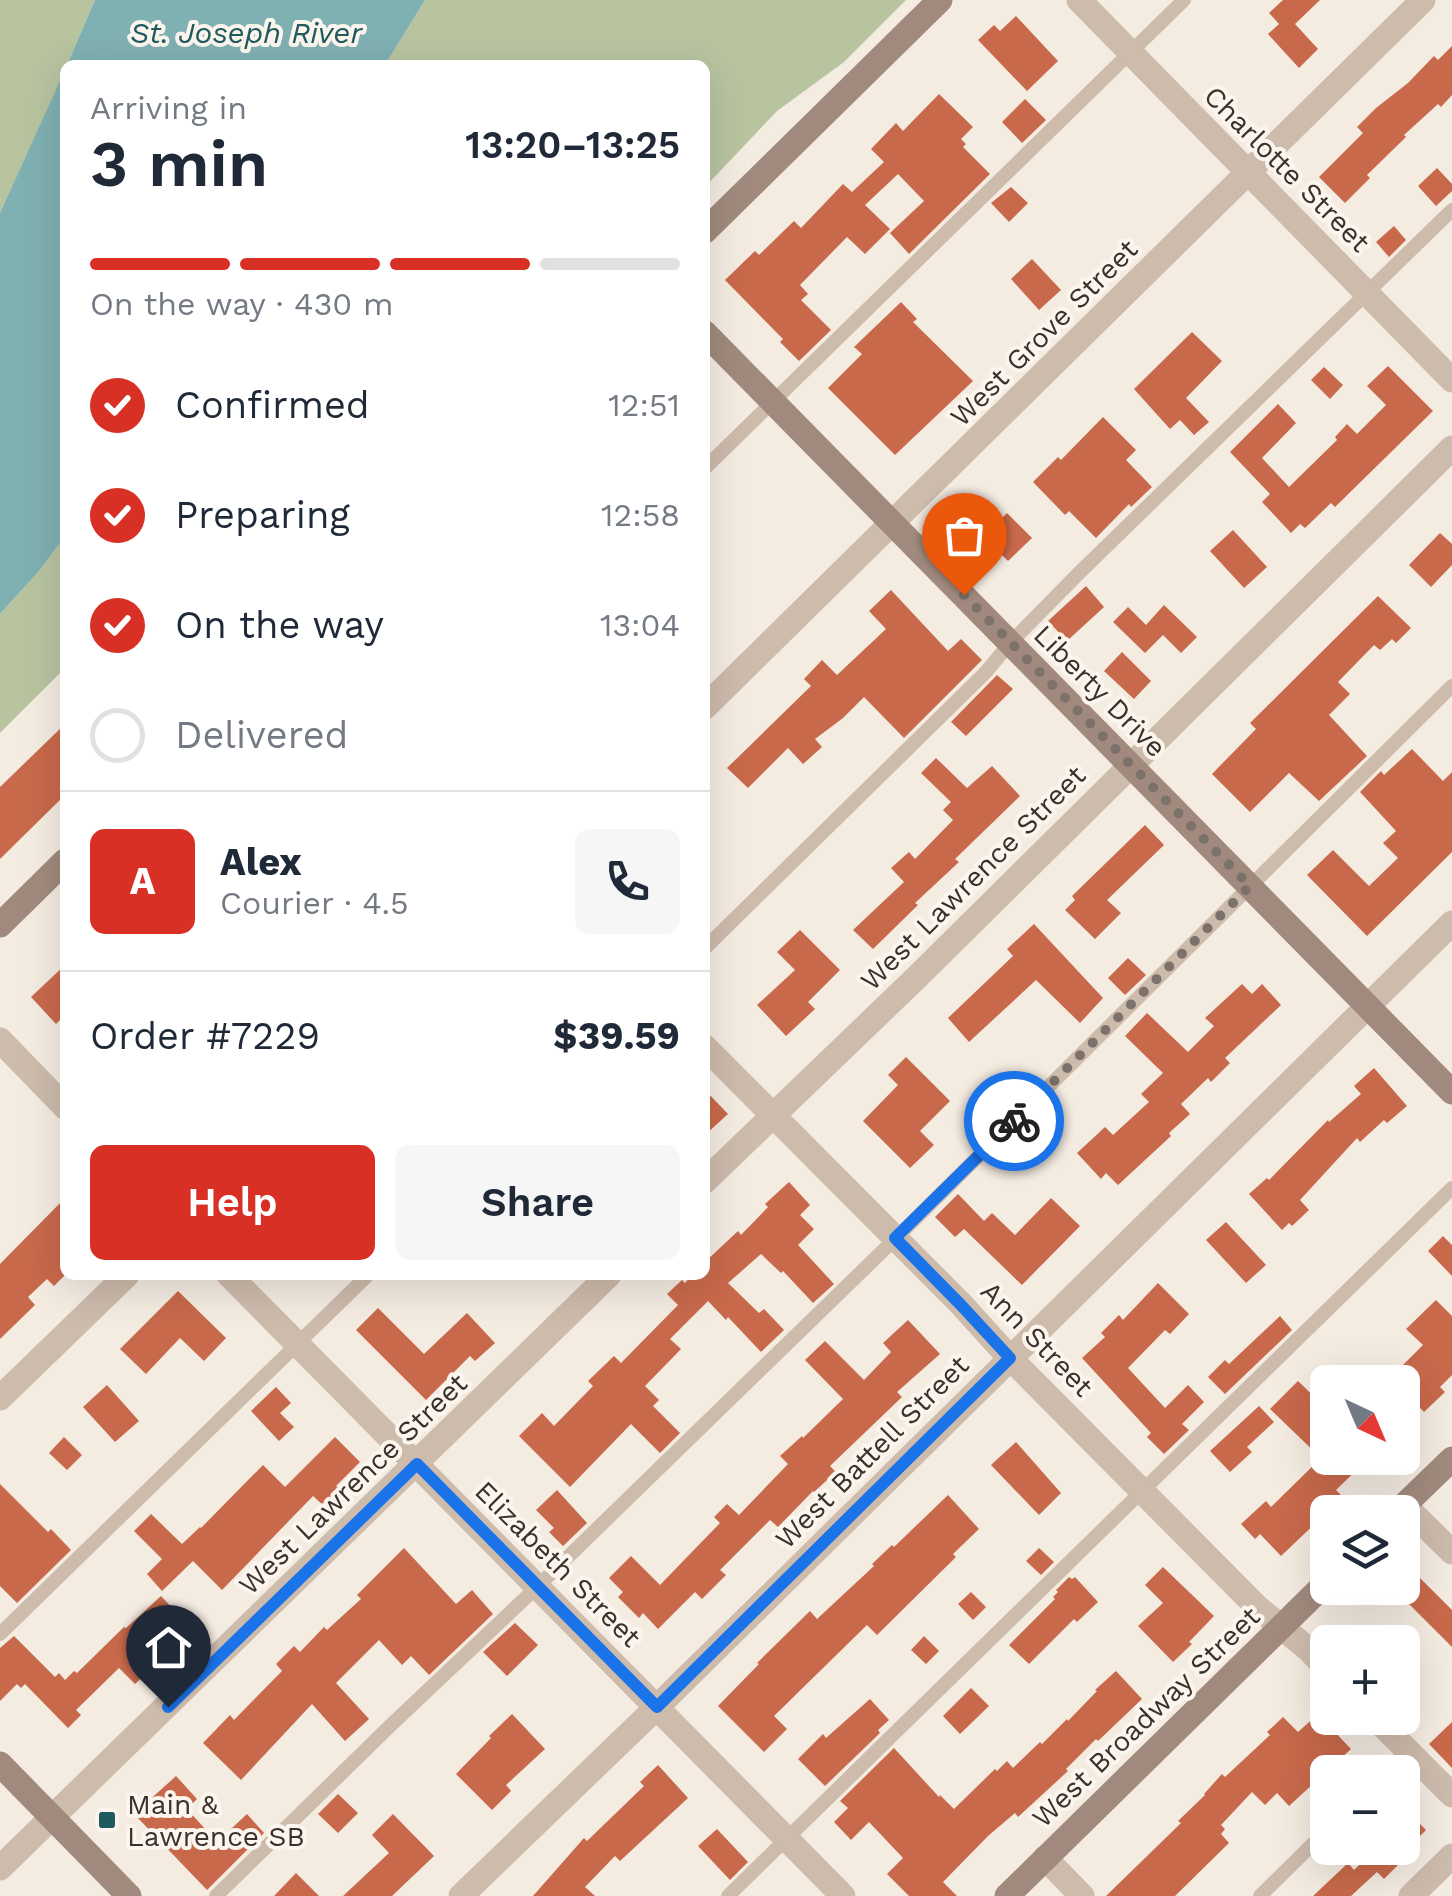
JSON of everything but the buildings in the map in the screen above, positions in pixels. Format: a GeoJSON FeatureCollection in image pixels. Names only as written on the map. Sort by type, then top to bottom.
{"type":"FeatureCollection","features":[{"type":"Feature","properties":{"kind":"street"},"geometry":{"type":"LineString","coordinates":[[710,225],[940,0]]}},
{"type":"Feature","properties":{"kind":"street","name":"Charlotte Street"},"geometry":{"type":"LineString","coordinates":[[1079,0],[1452,380]]}},
{"type":"Feature","properties":{"kind":"street","name":"West Grove Street"},"geometry":{"type":"LineString","coordinates":[[710,702],[1423,0]]}},
{"type":"Feature","properties":{"kind":"street","name":"Liberty Drive"},"geometry":{"type":"LineString","coordinates":[[710,337],[1452,1092]]}},
{"type":"Feature","properties":{"kind":"street","name":"West Lawrence Street"},"geometry":{"type":"LineString","coordinates":[[710,1176],[1452,448]]}},
{"type":"Feature","properties":{"kind":"street"},"geometry":{"type":"LineString","coordinates":[[0,925],[60,867]]}},
{"type":"Feature","properties":{"kind":"street","name":"West Battell Street"},"geometry":{"type":"LineString","coordinates":[[461,1896],[1452,923]]}},
{"type":"Feature","properties":{"kind":"street"},"geometry":{"type":"LineString","coordinates":[[0,1040],[60,1103]]}},
{"type":"Feature","properties":{"kind":"street","name":"Ann Street"},"geometry":{"type":"LineString","coordinates":[[710,1052],[1257,1607],[1310,1651]]}},
{"type":"Feature","properties":{"kind":"street"},"geometry":{"type":"LineString","coordinates":[[0,1398],[122,1280]]}},
{"type":"Feature","properties":{"kind":"street","name":"Elizabeth Street"},"geometry":{"type":"LineString","coordinates":[[233,1280],[843,1896]]}},
{"type":"Feature","properties":{"kind":"street","name":"West Lawrence Street"},"geometry":{"type":"LineString","coordinates":[[0,1868],[604,1280]]}},
{"type":"Feature","properties":{"kind":"street"},"geometry":{"type":"LineString","coordinates":[[1415,1495],[1452,1459]]}},
{"type":"Feature","properties":{"kind":"street"},"geometry":{"type":"LineString","coordinates":[[1420,1526],[1452,1552]]}},
{"type":"Feature","properties":{"kind":"street","name":"West Broadway Street"},"geometry":{"type":"LineString","coordinates":[[1006,1896],[1310,1599]]}},
{"type":"Feature","properties":{"kind":"street"},"geometry":{"type":"LineString","coordinates":[[1392,1735],[1452,1794]]}},
{"type":"Feature","properties":{"kind":"street"},"geometry":{"type":"LineString","coordinates":[[0,1764],[129,1896]]}},
{"type":"Feature","properties":{"kind":"street"},"geometry":{"type":"LineString","coordinates":[[1412,1896],[1452,1856]]}},
{"type":"Feature","properties":{"kind":"street"},"geometry":{"type":"LineString","coordinates":[[1045,1858],[1082,1896]]}},
{"type":"Feature","properties":{"kind":"lane"},"geometry":{"type":"LineString","coordinates":[[710,463],[1184,0]]}},
{"type":"Feature","properties":{"kind":"lane"},"geometry":{"type":"LineString","coordinates":[[710,943],[986,672],[1010,642],[1452,210]]}},
{"type":"Feature","properties":{"kind":"lane"},"geometry":{"type":"LineString","coordinates":[[216,1896],[895,1238],[1452,686]]}},
{"type":"Feature","properties":{"kind":"lane"},"geometry":{"type":"LineString","coordinates":[[728,1896],[1452,1188]]}},
{"type":"Feature","properties":{"kind":"lane"},"geometry":{"type":"LineString","coordinates":[[0,1634],[363,1280]]}},
{"type":"Feature","properties":{"kind":"lane"},"geometry":{"type":"LineString","coordinates":[[1260,1896],[1310,1847]]}},
{"type":"Feature","properties":{"kind":"green space"},"geometry":{"type":"Polygon","coordinates":[[[0,0],[95,0],[69,60],[60,60],[60,83],[0,213],[0,0]]]}},
{"type":"Feature","properties":{"kind":"green space"},"geometry":{"type":"Polygon","coordinates":[[[425,0],[906,0],[844,62],[777,111],[710,182],[710,60],[388,60],[425,0]]]}},
{"type":"Feature","properties":{"kind":"green space"},"geometry":{"type":"Polygon","coordinates":[[[60,543],[60,673],[0,733],[0,614],[60,543]]]}},
{"type":"Feature","properties":{"kind":"water","name":"St. Joseph River"},"geometry":{"type":"Polygon","coordinates":[[[95,0],[425,0],[388,60],[69,60],[95,0]]]}},
{"type":"Feature","properties":{"kind":"water","name":"St. Joseph River"},"geometry":{"type":"Polygon","coordinates":[[[60,81],[60,543],[0,614],[0,213],[60,81]]]}},
{"type":"Feature","properties":{"kind":"way so far"},"geometry":{"type":"LineString","coordinates":[[964,595],[1250,886],[1014,1121]]}},
{"type":"Feature","properties":{"kind":"place","name":"Main & Lawrence SB"},"geometry":{"type":"Point","coordinates":[107,1820]}},
{"type":"Feature","properties":{"kind":"route"},"geometry":{"type":"LineString","coordinates":[[168,1707],[417,1464],[657,1707],[1010,1358],[895,1238],[1014,1121]]}}]}
